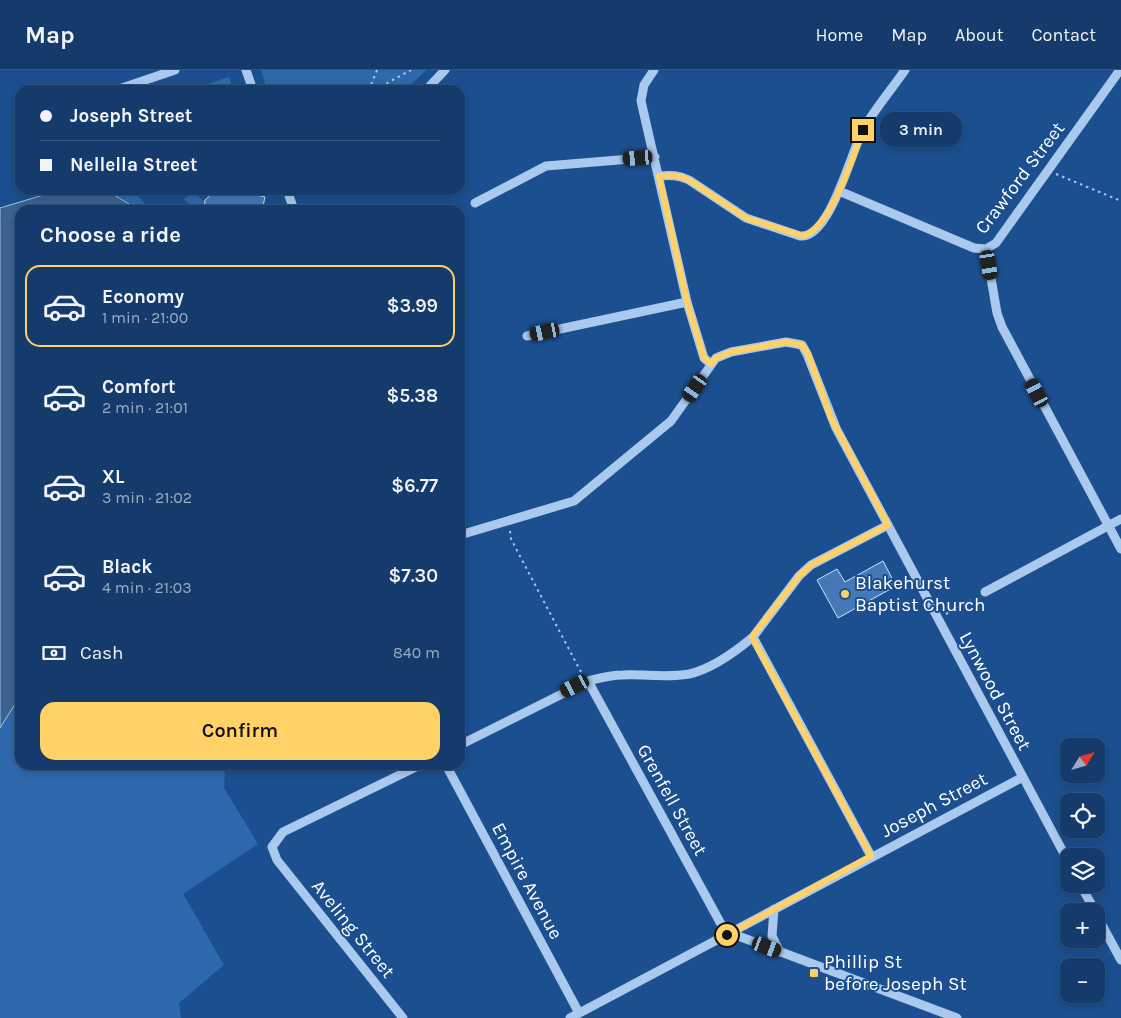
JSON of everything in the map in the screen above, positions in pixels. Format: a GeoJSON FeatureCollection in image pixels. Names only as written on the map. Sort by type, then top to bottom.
{"type":"FeatureCollection","features":[{"type":"Feature","properties":{"kind":"street"},"geometry":{"type":"LineString","coordinates":[[131,85],[175,70]]}},
{"type":"Feature","properties":{"kind":"street"},"geometry":{"type":"LineString","coordinates":[[246,70],[251,85]]}},
{"type":"Feature","properties":{"kind":"street"},"geometry":{"type":"LineString","coordinates":[[431,85],[445,70]]}},
{"type":"Feature","properties":{"kind":"street"},"geometry":{"type":"LineString","coordinates":[[465,534],[574,501],[670,421],[711,364],[704,358],[687,302],[641,101],[644,85],[654,70]]}},
{"type":"Feature","properties":{"kind":"street"},"geometry":{"type":"LineString","coordinates":[[659,176],[672,174],[680,176],[746,218],[803,236],[815,229],[828,213],[839,191],[863,130],[905,70]]}},
{"type":"Feature","properties":{"kind":"street","name":"Crawford Street"},"geometry":{"type":"LineString","coordinates":[[839,191],[974,248],[986,249],[996,243],[1120,70]]}},
{"type":"Feature","properties":{"kind":"street"},"geometry":{"type":"LineString","coordinates":[[475,203],[546,166],[655,156]]}},
{"type":"Feature","properties":{"kind":"street"},"geometry":{"type":"LineString","coordinates":[[986,249],[997,313],[1002,327],[1121,549]]}},
{"type":"Feature","properties":{"kind":"street"},"geometry":{"type":"LineString","coordinates":[[527,336],[687,302]]}},
{"type":"Feature","properties":{"kind":"street","name":"Lynwood Street"},"geometry":{"type":"LineString","coordinates":[[711,364],[716,358],[731,352],[786,342],[802,345],[808,354],[831,418],[1061,848]]}},
{"type":"Feature","properties":{"kind":"street"},"geometry":{"type":"LineString","coordinates":[[985,592],[1121,519]]}},
{"type":"Feature","properties":{"kind":"street"},"geometry":{"type":"LineString","coordinates":[[465,742],[588,681],[604,676],[622,674],[690,674],[718,662],[752,637],[799,576],[811,565],[888,525]]}},
{"type":"Feature","properties":{"kind":"street"},"geometry":{"type":"LineString","coordinates":[[752,637],[871,856]]}},
{"type":"Feature","properties":{"kind":"street","name":"Grenfell Street"},"geometry":{"type":"LineString","coordinates":[[588,681],[727,935]]}},
{"type":"Feature","properties":{"kind":"street","name":"Aveling Street"},"geometry":{"type":"LineString","coordinates":[[403,1018],[277,860],[272,847],[283,832],[410,770]]}},
{"type":"Feature","properties":{"kind":"street","name":"Empire Avenue"},"geometry":{"type":"LineString","coordinates":[[449,770],[579,1013]]}},
{"type":"Feature","properties":{"kind":"street","name":"Joseph Street"},"geometry":{"type":"LineString","coordinates":[[570,1018],[871,856],[1023,777]]}},
{"type":"Feature","properties":{"kind":"street"},"geometry":{"type":"LineString","coordinates":[[774,909],[772,936],[780,952]]}},
{"type":"Feature","properties":{"kind":"street"},"geometry":{"type":"LineString","coordinates":[[1105,931],[1121,960]]}},
{"type":"Feature","properties":{"kind":"street"},"geometry":{"type":"LineString","coordinates":[[727,935],[741,937],[957,1018]]}},
{"type":"Feature","properties":{"kind":"path"},"geometry":{"type":"LineString","coordinates":[[371,85],[377,70]]}},
{"type":"Feature","properties":{"kind":"path"},"geometry":{"type":"LineString","coordinates":[[384,85],[411,70]]}},
{"type":"Feature","properties":{"kind":"path"},"geometry":{"type":"LineString","coordinates":[[1047,170],[1121,201]]}},
{"type":"Feature","properties":{"kind":"path"},"geometry":{"type":"LineString","coordinates":[[509,521],[512,539],[582,674],[588,681]]}},
{"type":"Feature","properties":{"kind":"path"},"geometry":{"type":"LineString","coordinates":[[938,618],[985,592]]}},
{"type":"Feature","properties":{"kind":"shaded area"},"geometry":{"type":"Polygon","coordinates":[[[261,70],[426,70],[411,85],[266,85],[261,70]]]}},
{"type":"Feature","properties":{"kind":"shaded area"},"geometry":{"type":"Polygon","coordinates":[[[229,77],[231,85],[205,85],[229,77]]]}},
{"type":"Feature","properties":{"kind":"shaded area"},"geometry":{"type":"Polygon","coordinates":[[[43,195],[114,195],[131,205],[15,205],[15,704],[0,728],[0,208],[43,195]]]}},
{"type":"Feature","properties":{"kind":"shaded area"},"geometry":{"type":"Polygon","coordinates":[[[116,195],[137,195],[146,205],[131,205],[116,195]]]}},
{"type":"Feature","properties":{"kind":"shaded area"},"geometry":{"type":"Polygon","coordinates":[[[188,195],[197,195],[205,202],[205,205],[188,205],[184,199],[188,195]]]}},
{"type":"Feature","properties":{"kind":"shaded area"},"geometry":{"type":"Polygon","coordinates":[[[15,704],[15,770],[225,770],[224,788],[258,844],[183,894],[224,965],[179,1003],[181,1018],[0,1018],[0,728],[15,704]]]}},
{"type":"Feature","properties":{"kind":"building"},"geometry":{"type":"Polygon","coordinates":[[[210,195],[257,195],[265,197],[263,205],[204,205],[205,200],[210,195]]]}},
{"type":"Feature","properties":{"kind":"building"},"geometry":{"type":"Polygon","coordinates":[[[883,561],[896,586],[838,618],[817,580],[837,569],[845,582],[883,561]]]}},
{"type":"Feature","properties":{"kind":"place","name":"Blakehurst Baptist Church"},"geometry":{"type":"Point","coordinates":[845,594]}},
{"type":"Feature","properties":{"kind":"place","name":"Phillip St before Joseph St"},"geometry":{"type":"Point","coordinates":[814,973]}},
{"type":"Feature","properties":{"kind":"route"},"geometry":{"type":"LineString","coordinates":[[727,935],[871,856],[752,637],[799,576],[811,565],[888,525],[831,418],[808,354],[802,345],[786,342],[731,352],[716,358],[711,364],[704,358],[687,302],[659,176],[672,174],[680,176],[750,220],[803,236],[815,229],[828,213],[839,191],[863,130]]}}]}
